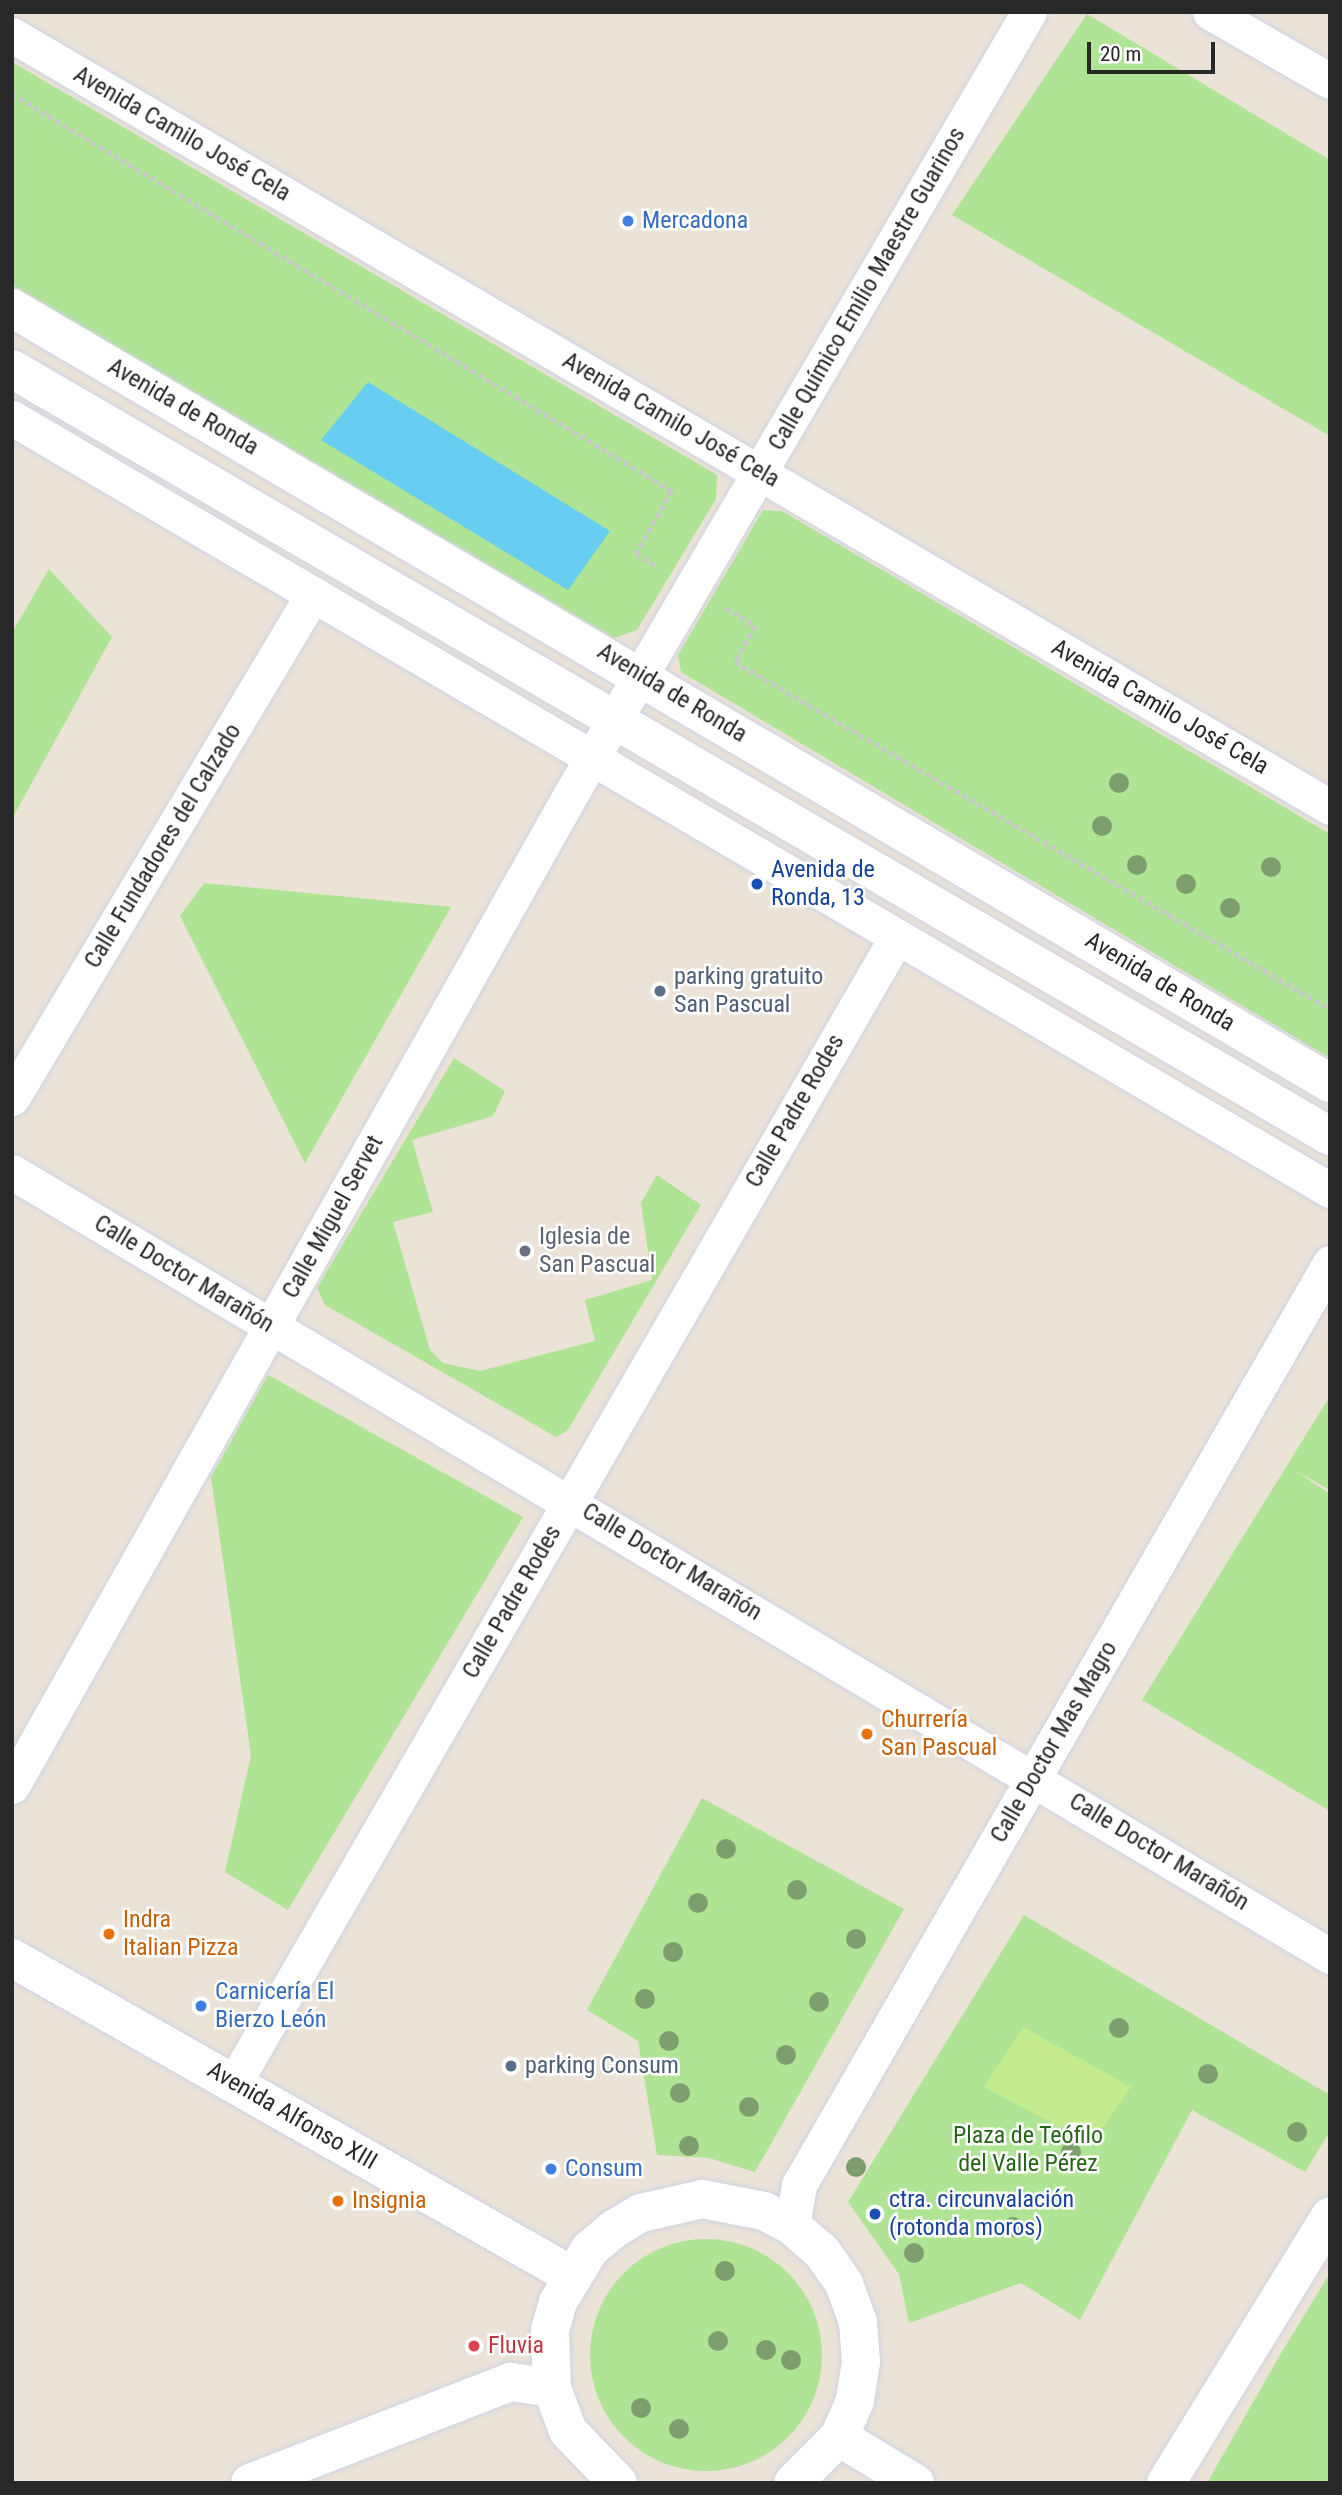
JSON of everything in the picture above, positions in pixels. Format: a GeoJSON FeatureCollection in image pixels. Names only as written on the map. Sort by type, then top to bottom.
{"type":"FeatureCollection","features":[{"type":"Feature","properties":{"kind":"street","name":"Calle Químico Emilio Maestre Guarinos"},"geometry":{"type":"LineString","coordinates":[[615,719],[1029,12]]}},
{"type":"Feature","properties":{"kind":"street"},"geometry":{"type":"LineString","coordinates":[[1210,12],[1330,81]]}},
{"type":"Feature","properties":{"kind":"street","name":"Avenida Camilo José Cela"},"geometry":{"type":"LineString","coordinates":[[12,34],[1330,807]]}},
{"type":"Feature","properties":{"kind":"street","name":"Avenida de Ronda"},"geometry":{"type":"LineString","coordinates":[[12,308],[641,675],[1330,1083]]}},
{"type":"Feature","properties":{"kind":"street","name":"Avenida de Ronda"},"geometry":{"type":"LineString","coordinates":[[12,369],[1330,1136]]}},
{"type":"Feature","properties":{"kind":"street"},"geometry":{"type":"LineString","coordinates":[[12,418],[593,758],[895,940],[1330,1190]]}},
{"type":"Feature","properties":{"kind":"street","name":"Calle Fundadores del Calzado"},"geometry":{"type":"LineString","coordinates":[[12,1098],[313,594]]}},
{"type":"Feature","properties":{"kind":"street","name":"Calle Miguel Servet"},"geometry":{"type":"LineString","coordinates":[[12,1786],[615,719]]}},
{"type":"Feature","properties":{"kind":"street","name":"Calle Padre Rodes"},"geometry":{"type":"LineString","coordinates":[[234,2083],[895,940]]}},
{"type":"Feature","properties":{"kind":"street","name":"Calle Doctor Marañón"},"geometry":{"type":"LineString","coordinates":[[12,1172],[1034,1776],[1330,1956]]}},
{"type":"Feature","properties":{"kind":"street","name":"Calle Doctor Mas Magro"},"geometry":{"type":"LineString","coordinates":[[792,2226],[799,2185],[1330,1263]]}},
{"type":"Feature","properties":{"kind":"street","name":"Avenida Alfonso XIII"},"geometry":{"type":"LineString","coordinates":[[12,1958],[571,2275]]}},
{"type":"Feature","properties":{"kind":"street"},"geometry":{"type":"LineString","coordinates":[[618,2483],[568,2431],[552,2388],[550,2330],[571,2275],[614,2229],[671,2203],[734,2202],[792,2226],[822,2252],[844,2284],[858,2322],[861,2362],[855,2401],[839,2437],[793,2483]]}},
{"type":"Feature","properties":{"kind":"street"},"geometry":{"type":"LineString","coordinates":[[1166,2483],[1330,2216]]}},
{"type":"Feature","properties":{"kind":"street"},"geometry":{"type":"LineString","coordinates":[[250,2483],[511,2382],[552,2388]]}},
{"type":"Feature","properties":{"kind":"street"},"geometry":{"type":"LineString","coordinates":[[839,2437],[915,2483]]}},
{"type":"Feature","properties":{"kind":"green space"},"geometry":{"type":"Polygon","coordinates":[[[1087,14],[1330,160],[1330,436],[952,215],[1087,14]]]}},
{"type":"Feature","properties":{"kind":"green space"},"geometry":{"type":"Polygon","coordinates":[[[12,62],[717,475],[716,499],[637,630],[614,638],[12,285],[12,62]]]}},
{"type":"Feature","properties":{"kind":"green space"},"geometry":{"type":"Polygon","coordinates":[[[763,510],[782,511],[1330,834],[1330,1058],[681,672],[678,655],[763,510]]]}},
{"type":"Feature","properties":{"kind":"green space"},"geometry":{"type":"Polygon","coordinates":[[[49,569],[112,637],[12,819],[12,633],[49,569]]]}},
{"type":"Feature","properties":{"kind":"green space"},"geometry":{"type":"Polygon","coordinates":[[[204,883],[451,907],[305,1163],[180,916],[204,883]]]}},
{"type":"Feature","properties":{"kind":"green space"},"geometry":{"type":"Polygon","coordinates":[[[454,1058],[505,1091],[493,1116],[412,1140],[433,1212],[393,1222],[430,1350],[443,1363],[480,1371],[595,1341],[585,1300],[652,1280],[641,1203],[657,1175],[701,1205],[568,1430],[556,1437],[325,1305],[317,1288],[454,1058]]]}},
{"type":"Feature","properties":{"kind":"green space"},"geometry":{"type":"Polygon","coordinates":[[[268,1375],[523,1517],[288,1910],[225,1872],[251,1755],[211,1477],[268,1375]]]}},
{"type":"Feature","properties":{"kind":"green space"},"geometry":{"type":"Polygon","coordinates":[[[1330,1396],[1330,1490],[1296,1471],[1330,1494],[1330,1811],[1142,1700],[1330,1396]]]}},
{"type":"Feature","properties":{"kind":"green space"},"geometry":{"type":"Polygon","coordinates":[[[702,1798],[904,1909],[755,2172],[709,2158],[657,2155],[638,2041],[587,2010],[702,1798]]]}},
{"type":"Feature","properties":{"kind":"green space","name":"Plaza de Teófilo del Valle Pérez"},"geometry":{"type":"Polygon","coordinates":[[[1024,1915],[1330,2095],[1330,2131],[1305,2172],[1192,2110],[1080,2320],[1021,2283],[909,2323],[899,2274],[848,2202],[1024,1915]]]}},
{"type":"Feature","properties":{"kind":"green space"},"geometry":{"type":"Polygon","coordinates":[[[1023,2027],[1131,2087],[1092,2144],[984,2087],[1023,2027]]]}},
{"type":"Feature","properties":{"kind":"green space"},"geometry":{"type":"Polygon","coordinates":[[[706,2239],[729,2241],[761,2253],[780,2265],[796,2281],[817,2321],[822,2355],[820,2378],[808,2410],[796,2429],[780,2445],[740,2466],[706,2471],[683,2469],[651,2457],[632,2445],[616,2429],[595,2389],[590,2355],[592,2332],[604,2300],[616,2281],[632,2265],[672,2244],[706,2239]]]}},
{"type":"Feature","properties":{"kind":"green space"},"geometry":{"type":"Polygon","coordinates":[[[1330,2273],[1330,2483],[1207,2483],[1280,2355],[1330,2273]]]}},
{"type":"Feature","properties":{"kind":"water"},"geometry":{"type":"Polygon","coordinates":[[[368,382],[610,531],[568,590],[321,440],[368,382]]]}},
{"type":"Feature","properties":{"kind":"place","name":"Mercadona"},"geometry":{"type":"Point","coordinates":[628,221]}},
{"type":"Feature","properties":{"kind":"place","name":"Avenida de Ronda, 13"},"geometry":{"type":"Point","coordinates":[757,884]}},
{"type":"Feature","properties":{"kind":"place","name":"parking gratuito San Pascual"},"geometry":{"type":"Point","coordinates":[660,991]}},
{"type":"Feature","properties":{"kind":"place","name":"Iglesia de San Pascual"},"geometry":{"type":"Point","coordinates":[525,1251]}},
{"type":"Feature","properties":{"kind":"place","name":"Churrería San Pascual"},"geometry":{"type":"Point","coordinates":[867,1734]}},
{"type":"Feature","properties":{"kind":"place","name":"Indra Italian Pizza"},"geometry":{"type":"Point","coordinates":[109,1934]}},
{"type":"Feature","properties":{"kind":"place","name":"Carnicería El Bierzo León"},"geometry":{"type":"Point","coordinates":[201,2006]}},
{"type":"Feature","properties":{"kind":"place","name":"parking Consum"},"geometry":{"type":"Point","coordinates":[511,2066]}},
{"type":"Feature","properties":{"kind":"place","name":"Consum"},"geometry":{"type":"Point","coordinates":[551,2169]}},
{"type":"Feature","properties":{"kind":"place","name":"Insignia"},"geometry":{"type":"Point","coordinates":[338,2201]}},
{"type":"Feature","properties":{"kind":"place","name":"ctra. circunvalación (rotonda moros)"},"geometry":{"type":"Point","coordinates":[875,2214]}},
{"type":"Feature","properties":{"kind":"place","name":"Fluvia"},"geometry":{"type":"Point","coordinates":[474,2346]}}]}
